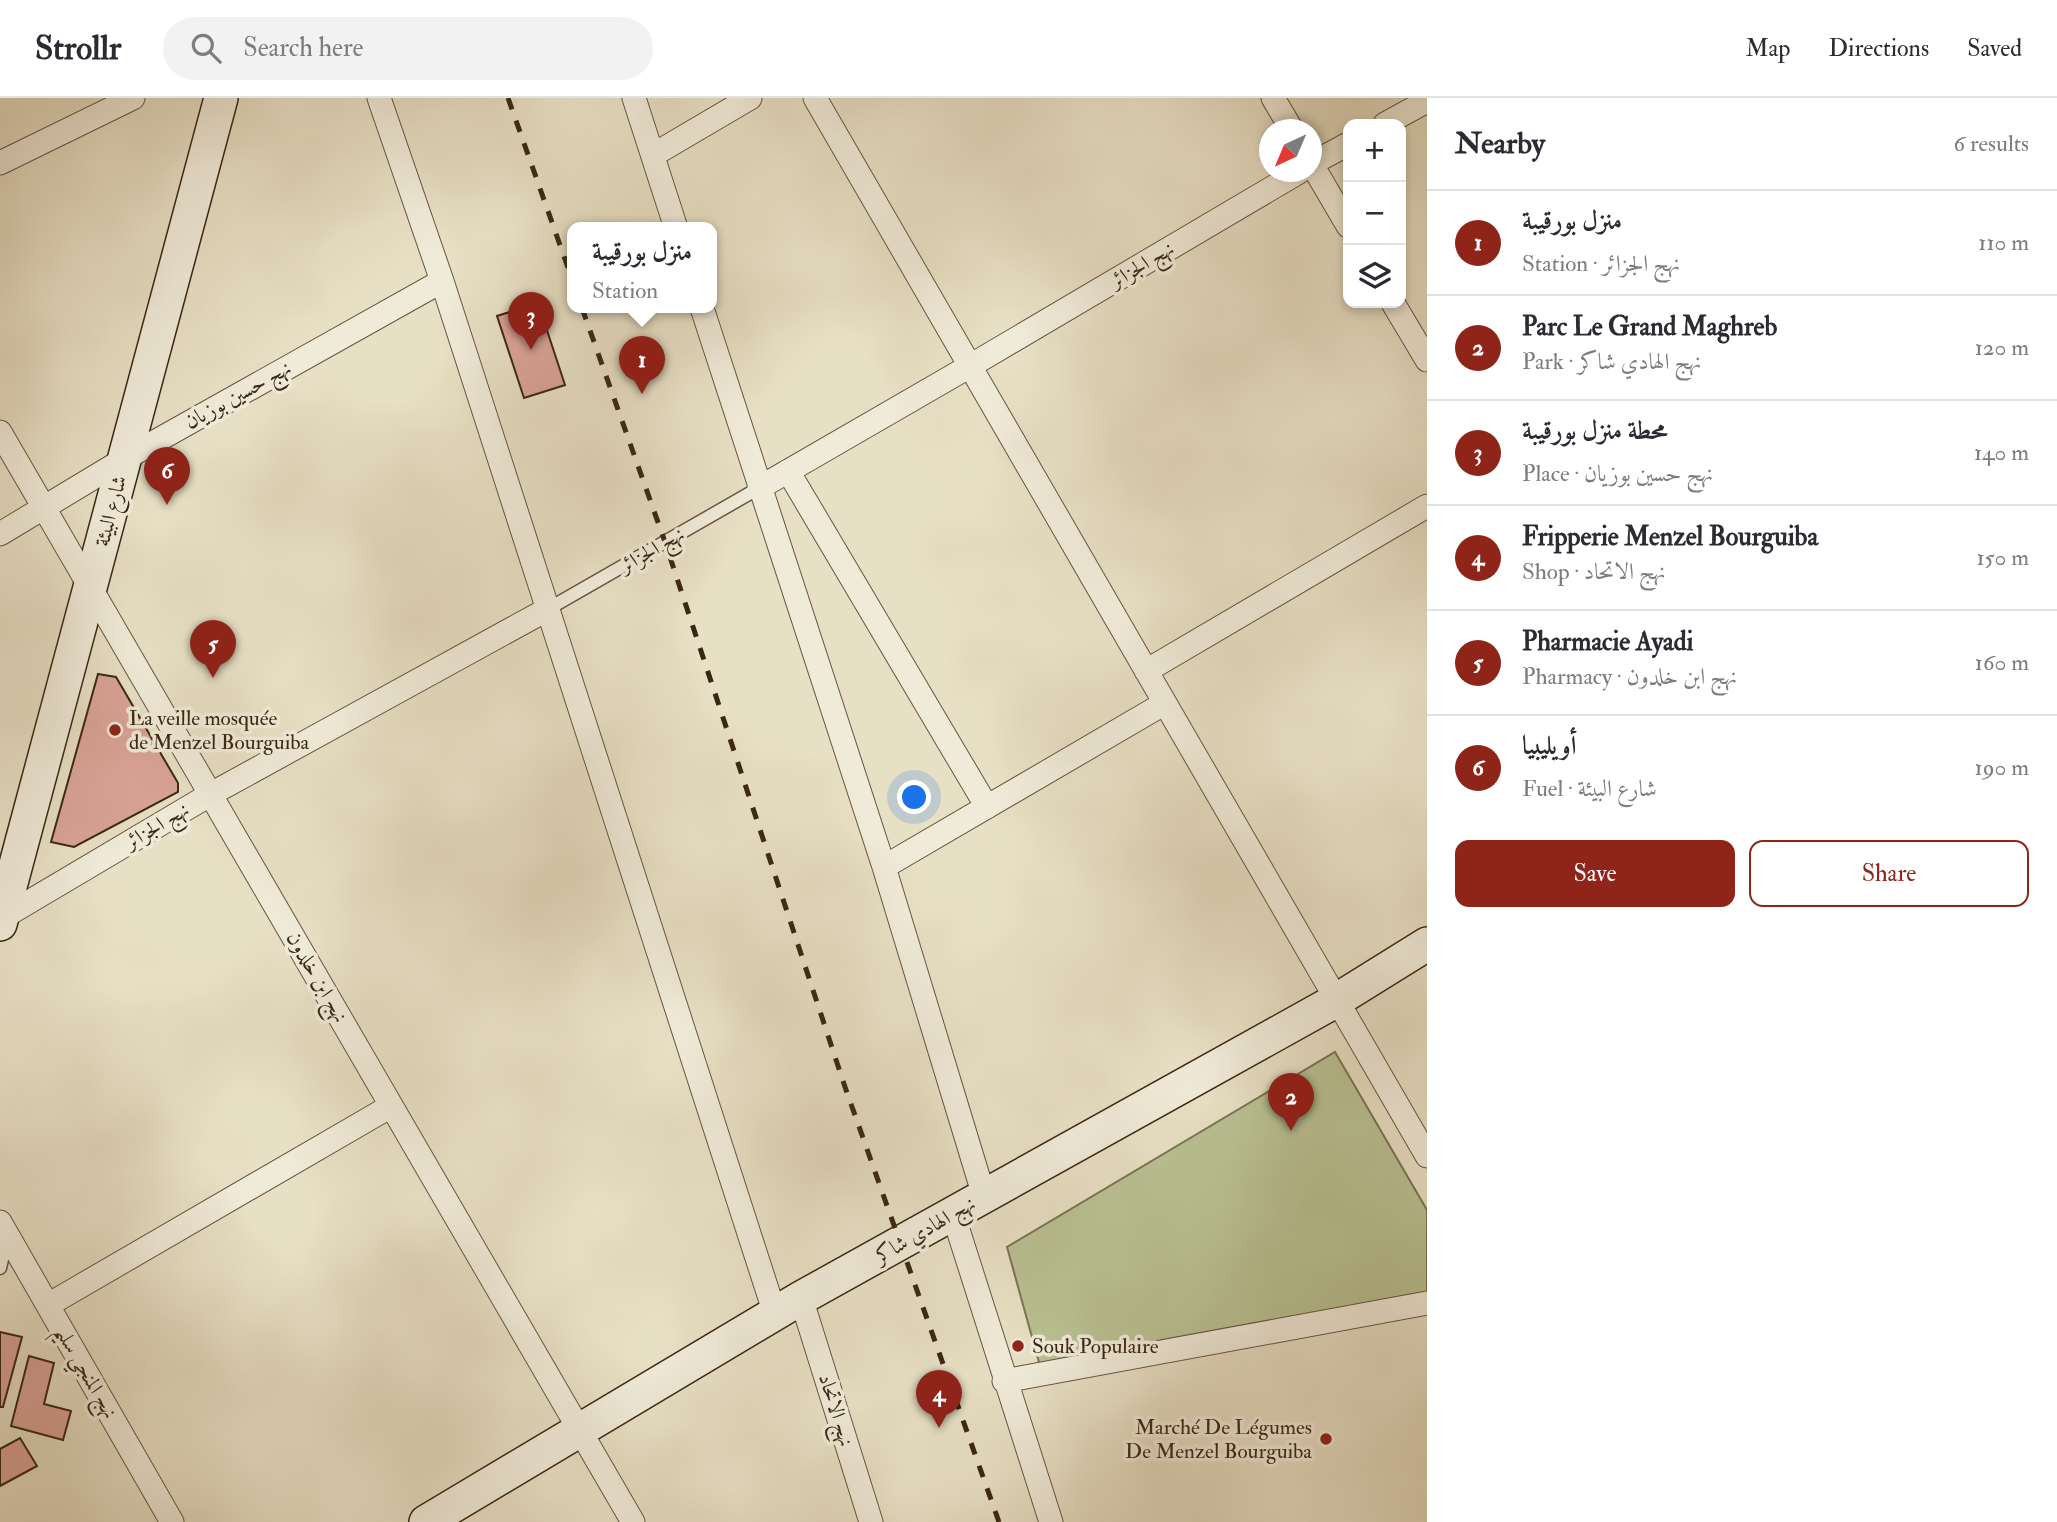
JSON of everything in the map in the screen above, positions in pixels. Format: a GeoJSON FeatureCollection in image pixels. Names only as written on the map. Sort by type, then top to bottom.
{"type":"FeatureCollection","features":[{"type":"Feature","properties":{"kind":"street"},"geometry":{"type":"LineString","coordinates":[[0,163],[133,98]]}},
{"type":"Feature","properties":{"kind":"street","name":"شارع البيئة"},"geometry":{"type":"LineString","coordinates":[[0,921],[126,458],[220,98]]}},
{"type":"Feature","properties":{"kind":"street","name":"نهج الاتحاد"},"geometry":{"type":"LineString","coordinates":[[379,98],[442,281],[548,610],[788,1306],[871,1522]]}},
{"type":"Feature","properties":{"kind":"street"},"geometry":{"type":"LineString","coordinates":[[634,98],[674,222]]}},
{"type":"Feature","properties":{"kind":"street"},"geometry":{"type":"LineString","coordinates":[[653,155],[750,98]]}},
{"type":"Feature","properties":{"kind":"street"},"geometry":{"type":"LineString","coordinates":[[815,98],[1427,1156]]}},
{"type":"Feature","properties":{"kind":"street"},"geometry":{"type":"LineString","coordinates":[[1273,98],[1285,119]]}},
{"type":"Feature","properties":{"kind":"street"},"geometry":{"type":"LineString","coordinates":[[1394,119],[1427,101]]}},
{"type":"Feature","properties":{"kind":"street"},"geometry":{"type":"LineString","coordinates":[[1322,158],[1343,147]]}},
{"type":"Feature","properties":{"kind":"street"},"geometry":{"type":"LineString","coordinates":[[1322,181],[1343,217]]}},
{"type":"Feature","properties":{"kind":"street","name":"نهج الجزائر"},"geometry":{"type":"LineString","coordinates":[[759,488],[1282,182]]}},
{"type":"Feature","properties":{"kind":"street","name":"نهج حسين بوزيان"},"geometry":{"type":"LineString","coordinates":[[0,534],[126,458],[442,281]]}},
{"type":"Feature","properties":{"kind":"street"},"geometry":{"type":"LineString","coordinates":[[1396,308],[1427,360]]}},
{"type":"Feature","properties":{"kind":"street"},"geometry":{"type":"LineString","coordinates":[[704,313],[884,867],[984,1196]]}},
{"type":"Feature","properties":{"kind":"street","name":"نهج ابن خلدون"},"geometry":{"type":"LineString","coordinates":[[0,432],[633,1522]]}},
{"type":"Feature","properties":{"kind":"street"},"geometry":{"type":"LineString","coordinates":[[788,471],[987,807]]}},
{"type":"Feature","properties":{"kind":"street"},"geometry":{"type":"LineString","coordinates":[[1146,671],[1427,506]]}},
{"type":"Feature","properties":{"kind":"street","name":"نهج الجزائر"},"geometry":{"type":"LineString","coordinates":[[0,921],[211,794],[548,610]]}},
{"type":"Feature","properties":{"kind":"street"},"geometry":{"type":"LineString","coordinates":[[884,867],[1165,703]]}},
{"type":"Feature","properties":{"kind":"street","name":"نهج الهادي شاكر"},"geometry":{"type":"LineString","coordinates":[[426,1522],[788,1306],[1337,1000],[1427,944]]}},
{"type":"Feature","properties":{"kind":"street"},"geometry":{"type":"LineString","coordinates":[[48,1305],[391,1106]]}},
{"type":"Feature","properties":{"kind":"street"},"geometry":{"type":"LineString","coordinates":[[953,1214],[1051,1522]]}},
{"type":"Feature","properties":{"kind":"street","name":"نهج المنجي سليم"},"geometry":{"type":"LineString","coordinates":[[4,1228],[172,1522]]}},
{"type":"Feature","properties":{"kind":"street"},"geometry":{"type":"LineString","coordinates":[[1004,1381],[1427,1303]]}},
{"type":"Feature","properties":{"kind":"lane","name":"نهج الجزائر"},"geometry":{"type":"LineString","coordinates":[[548,610],[759,488]]}},
{"type":"Feature","properties":{"kind":"lane"},"geometry":{"type":"LineString","coordinates":[[0,1268],[4,1228]]}},
{"type":"Feature","properties":{"kind":"green space"},"geometry":{"type":"Polygon","coordinates":[[[1335,1052],[1427,1210],[1427,1308],[1040,1366],[1007,1247],[1335,1052]]]}},
{"type":"Feature","properties":{"kind":"building"},"geometry":{"type":"Polygon","coordinates":[[[538,303],[565,385],[524,398],[497,316],[538,303]]]}},
{"type":"Feature","properties":{"kind":"building","name":"La veille mosquée de Menzel Bourguiba"},"geometry":{"type":"Polygon","coordinates":[[[98,674],[116,677],[178,783],[178,792],[74,847],[51,842],[98,674]]]}},
{"type":"Feature","properties":{"kind":"building"},"geometry":{"type":"Polygon","coordinates":[[[0,1332],[22,1337],[3,1407],[0,1407],[0,1332]]]}},
{"type":"Feature","properties":{"kind":"building"},"geometry":{"type":"Polygon","coordinates":[[[29,1356],[54,1363],[44,1404],[71,1411],[63,1440],[11,1426],[29,1356]]]}},
{"type":"Feature","properties":{"kind":"building"},"geometry":{"type":"Polygon","coordinates":[[[20,1438],[37,1466],[0,1486],[0,1449],[20,1438]]]}},
{"type":"Feature","properties":{"kind":"railway"},"geometry":{"type":"LineString","coordinates":[[508,98],[567,265]]}},
{"type":"Feature","properties":{"kind":"railway"},"geometry":{"type":"LineString","coordinates":[[584,313],[665,542],[845,1087],[999,1522]]}},
{"type":"Feature","properties":{"kind":"place","name":"محطة منزل بورقيبة"},"geometry":{"type":"Point","coordinates":[531,350]}},
{"type":"Feature","properties":{"kind":"place","name":"منزل بورقيبة"},"geometry":{"type":"Point","coordinates":[642,394]}},
{"type":"Feature","properties":{"kind":"place","name":"أويليبيا"},"geometry":{"type":"Point","coordinates":[167,505]}},
{"type":"Feature","properties":{"kind":"place","name":"Pharmacie Ayadi"},"geometry":{"type":"Point","coordinates":[213,678]}},
{"type":"Feature","properties":{"kind":"place","name":"La veille mosquée de Menzel Bourguiba"},"geometry":{"type":"Point","coordinates":[115,730]}},
{"type":"Feature","properties":{"kind":"place","name":"Parc Le Grand Maghreb"},"geometry":{"type":"Point","coordinates":[1291,1131]}},
{"type":"Feature","properties":{"kind":"place","name":"Souk Populaire"},"geometry":{"type":"Point","coordinates":[1018,1346]}},
{"type":"Feature","properties":{"kind":"place","name":"Fripperie Menzel Bourguiba"},"geometry":{"type":"Point","coordinates":[939,1428]}},
{"type":"Feature","properties":{"kind":"place","name":"Marché De Légumes De Menzel Bourguiba"},"geometry":{"type":"Point","coordinates":[1326,1439]}}]}
